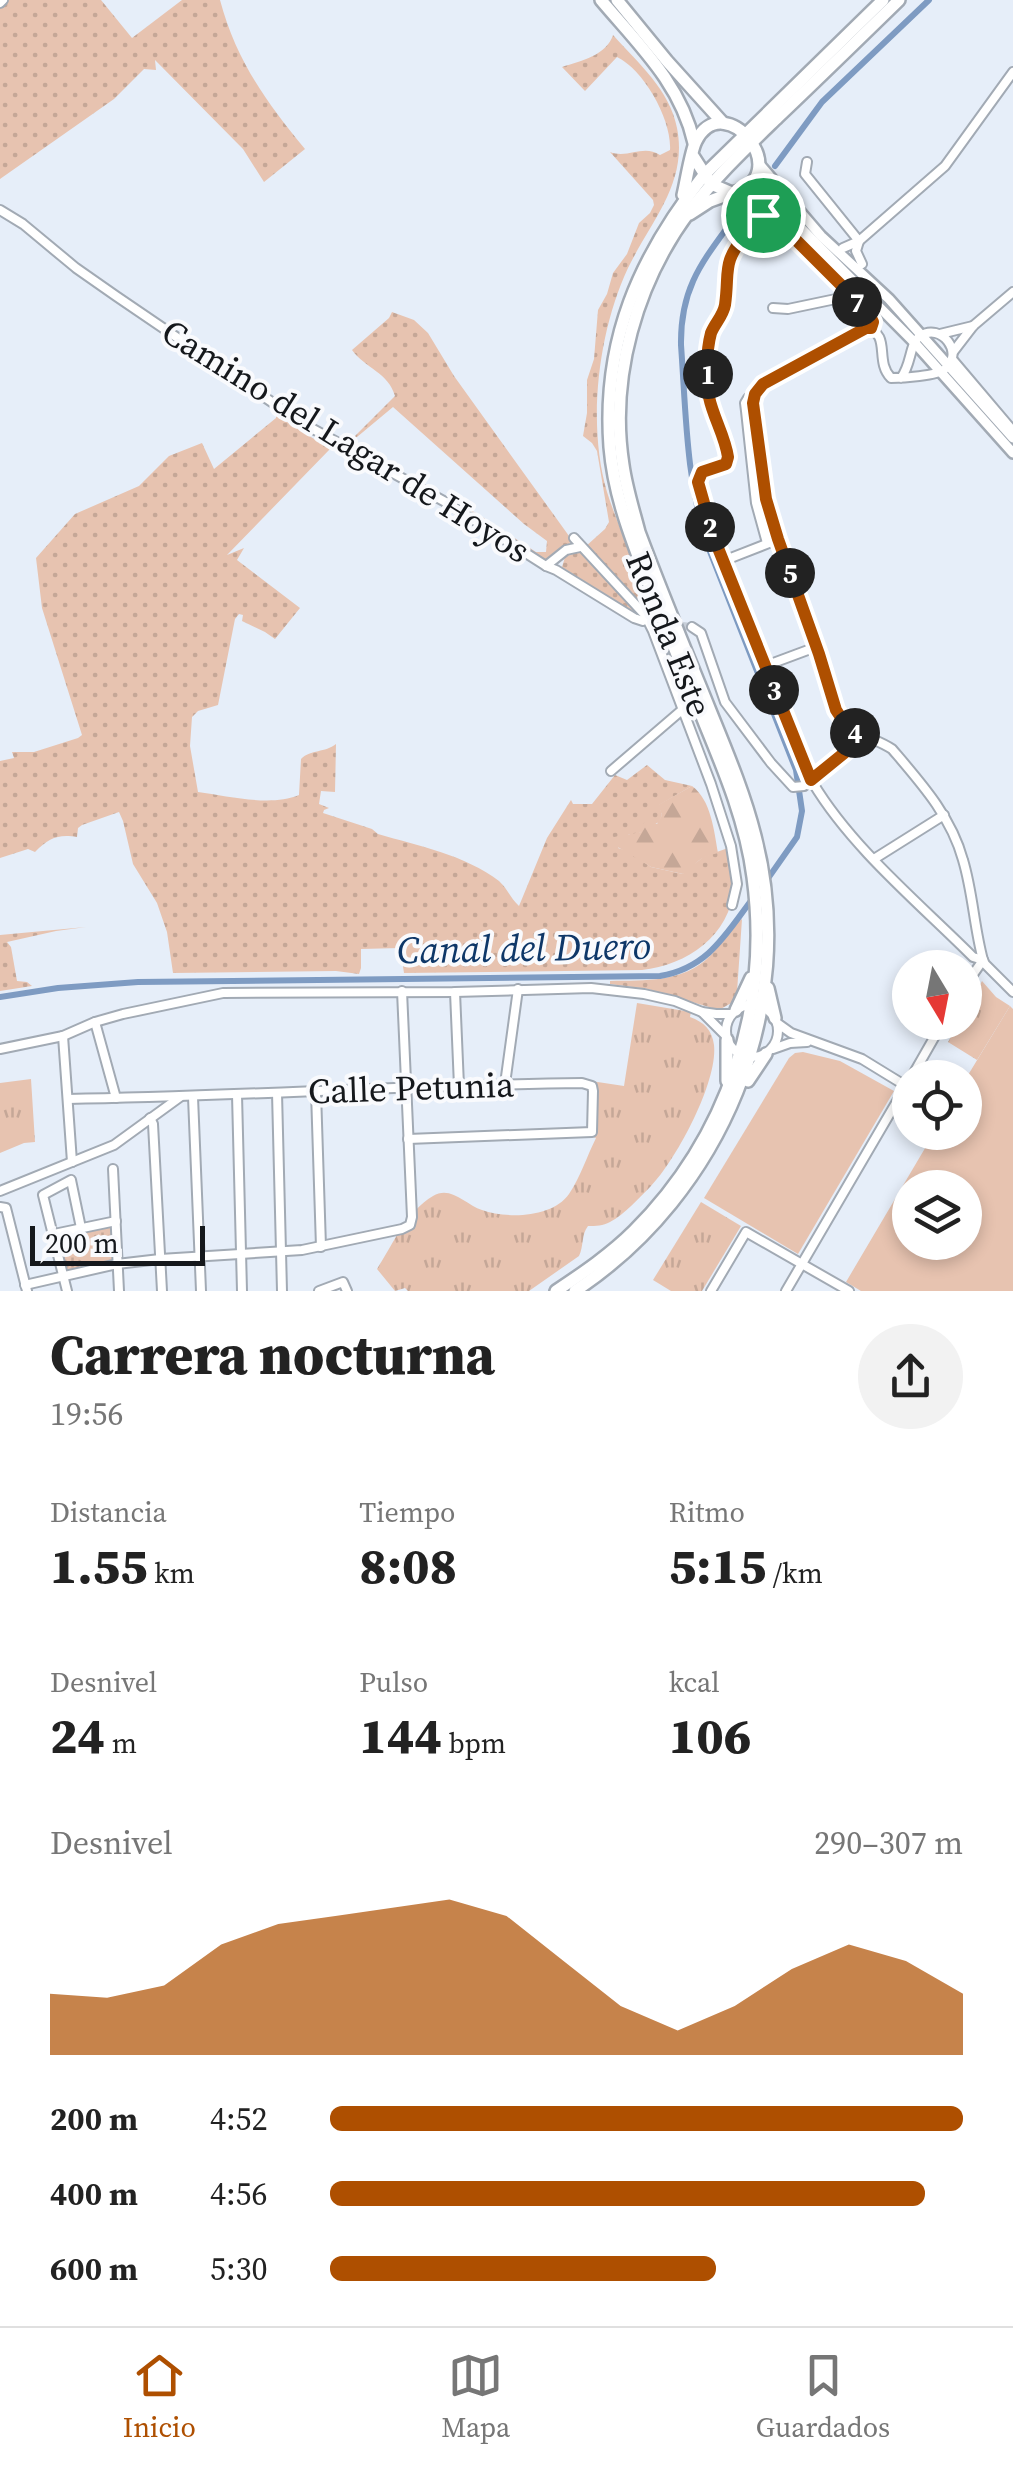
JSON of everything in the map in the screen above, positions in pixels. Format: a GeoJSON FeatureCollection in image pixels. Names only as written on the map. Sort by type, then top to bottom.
{"type":"FeatureCollection","features":[{"type":"Feature","properties":{"kind":"highway"},"geometry":{"type":"LineString","coordinates":[[601,0],[674,89],[690,120],[694,149],[708,179],[737,192]]}},
{"type":"Feature","properties":{"kind":"highway"},"geometry":{"type":"LineString","coordinates":[[619,0],[725,123],[748,139],[759,162]]}},
{"type":"Feature","properties":{"kind":"highway","name":"Ronda Este"},"geometry":{"type":"LineString","coordinates":[[574,1291],[652,1227],[702,1162],[745,1056],[768,948],[756,838],[639,532],[622,462],[620,400],[632,328],[646,288],[684,209],[708,179],[882,0]]}},
{"type":"Feature","properties":{"kind":"highway","name":"Ronda Este"},"geometry":{"type":"LineString","coordinates":[[775,112],[900,0]]}},
{"type":"Feature","properties":{"kind":"highway"},"geometry":{"type":"LineString","coordinates":[[775,112],[754,181],[737,192],[684,209],[694,149],[707,127],[775,112]]}},
{"type":"Feature","properties":{"kind":"highway"},"geometry":{"type":"LineString","coordinates":[[734,1012],[749,980],[760,977],[776,1020]]}},
{"type":"Feature","properties":{"kind":"highway"},"geometry":{"type":"LineString","coordinates":[[726,1038],[731,1096],[742,1092],[769,1052]]}},
{"type":"Feature","properties":{"kind":"highway","name":"Ronda Este"},"geometry":{"type":"LineString","coordinates":[[556,1291],[612,1250],[656,1207],[678,1180],[731,1096]]}},
{"type":"Feature","properties":{"kind":"main road"},"geometry":{"type":"LineString","coordinates":[[759,162],[821,236],[885,296],[918,339]]}},
{"type":"Feature","properties":{"kind":"main road"},"geometry":{"type":"LineString","coordinates":[[737,192],[768,199],[782,210],[918,339],[949,362],[1013,434]]}},
{"type":"Feature","properties":{"kind":"main road"},"geometry":{"type":"LineString","coordinates":[[949,362],[1013,453]]}},
{"type":"Feature","properties":{"kind":"street"},"geometry":{"type":"LineString","coordinates":[[843,248],[859,241],[945,166],[1013,72]]}},
{"type":"Feature","properties":{"kind":"street"},"geometry":{"type":"LineString","coordinates":[[806,162],[804,174],[859,241]]}},
{"type":"Feature","properties":{"kind":"street","name":"Camino del Lagar de Hoyos"},"geometry":{"type":"LineString","coordinates":[[0,210],[76,268],[304,424],[449,504],[643,621]]}},
{"type":"Feature","properties":{"kind":"street"},"geometry":{"type":"LineString","coordinates":[[871,328],[873,322],[868,312],[776,220],[767,216],[757,218],[728,259],[722,316],[712,329],[709,344],[709,398],[728,457],[726,464],[702,472],[698,482],[708,519],[807,783],[874,859],[1013,992]]}},
{"type":"Feature","properties":{"kind":"street"},"geometry":{"type":"LineString","coordinates":[[859,241],[856,252],[862,264]]}},
{"type":"Feature","properties":{"kind":"street"},"geometry":{"type":"LineString","coordinates":[[871,328],[880,338],[882,366],[891,378],[929,374],[949,362],[973,326],[1013,292]]}},
{"type":"Feature","properties":{"kind":"street"},"geometry":{"type":"LineString","coordinates":[[774,308],[788,309],[850,296]]}},
{"type":"Feature","properties":{"kind":"street"},"geometry":{"type":"LineString","coordinates":[[940,334],[973,326]]}},
{"type":"Feature","properties":{"kind":"street"},"geometry":{"type":"LineString","coordinates":[[871,328],[770,378],[754,398],[766,499],[840,718],[848,728],[892,749],[944,815],[963,858],[983,960]]}},
{"type":"Feature","properties":{"kind":"street"},"geometry":{"type":"LineString","coordinates":[[901,378],[908,370],[918,339],[933,332],[948,341],[949,362]]}},
{"type":"Feature","properties":{"kind":"street"},"geometry":{"type":"LineString","coordinates":[[912,358],[919,370],[929,374]]}},
{"type":"Feature","properties":{"kind":"street"},"geometry":{"type":"LineString","coordinates":[[754,398],[745,403],[756,503],[767,543]]}},
{"type":"Feature","properties":{"kind":"street"},"geometry":{"type":"LineString","coordinates":[[574,538],[645,614],[731,846],[737,884],[732,905]]}},
{"type":"Feature","properties":{"kind":"street"},"geometry":{"type":"LineString","coordinates":[[724,561],[778,539]]}},
{"type":"Feature","properties":{"kind":"street","name":"Camino del Lagar de Hoyos"},"geometry":{"type":"LineString","coordinates":[[546,566],[566,550],[581,547]]}},
{"type":"Feature","properties":{"kind":"street"},"geometry":{"type":"LineString","coordinates":[[692,627],[701,633],[724,702],[793,787],[807,783],[864,737]]}},
{"type":"Feature","properties":{"kind":"street"},"geometry":{"type":"LineString","coordinates":[[764,666],[816,646]]}},
{"type":"Feature","properties":{"kind":"street"},"geometry":{"type":"LineString","coordinates":[[612,770],[682,710]]}},
{"type":"Feature","properties":{"kind":"street"},"geometry":{"type":"LineString","coordinates":[[840,718],[846,751]]}},
{"type":"Feature","properties":{"kind":"street"},"geometry":{"type":"LineString","coordinates":[[874,859],[944,815]]}},
{"type":"Feature","properties":{"kind":"street"},"geometry":{"type":"LineString","coordinates":[[0,1049],[63,1036],[123,1014],[223,993],[590,988],[644,994],[716,1014],[757,1006],[791,1033],[892,1073]]}},
{"type":"Feature","properties":{"kind":"street"},"geometry":{"type":"LineString","coordinates":[[505,1084],[518,989]]}},
{"type":"Feature","properties":{"kind":"street"},"geometry":{"type":"LineString","coordinates":[[0,1207],[6,1208],[26,1288],[63,1275],[118,1264],[321,1247],[410,1225],[402,992]]}},
{"type":"Feature","properties":{"kind":"street"},"geometry":{"type":"LineString","coordinates":[[455,992],[459,1086]]}},
{"type":"Feature","properties":{"kind":"street"},"geometry":{"type":"LineString","coordinates":[[702,1012],[745,1056],[797,1042],[818,1043]]}},
{"type":"Feature","properties":{"kind":"street"},"geometry":{"type":"LineString","coordinates":[[726,1038],[734,1012]]}},
{"type":"Feature","properties":{"kind":"street"},"geometry":{"type":"LineString","coordinates":[[769,1052],[778,1036],[776,1020]]}},
{"type":"Feature","properties":{"kind":"street"},"geometry":{"type":"LineString","coordinates":[[95,1022],[116,1098]]}},
{"type":"Feature","properties":{"kind":"street"},"geometry":{"type":"LineString","coordinates":[[63,1036],[72,1162]]}},
{"type":"Feature","properties":{"kind":"street","name":"Calle Petunia"},"geometry":{"type":"LineString","coordinates":[[68,1099],[505,1084],[588,1084],[593,1090],[592,1132],[408,1139]]}},
{"type":"Feature","properties":{"kind":"street"},"geometry":{"type":"LineString","coordinates":[[316,1092],[321,1247]]}},
{"type":"Feature","properties":{"kind":"street"},"geometry":{"type":"LineString","coordinates":[[277,1093],[282,1291]]}},
{"type":"Feature","properties":{"kind":"street"},"geometry":{"type":"LineString","coordinates":[[237,1094],[242,1291]]}},
{"type":"Feature","properties":{"kind":"street"},"geometry":{"type":"LineString","coordinates":[[0,1191],[114,1145],[180,1097]]}},
{"type":"Feature","properties":{"kind":"street"},"geometry":{"type":"LineString","coordinates":[[193,1097],[202,1291]]}},
{"type":"Feature","properties":{"kind":"street"},"geometry":{"type":"LineString","coordinates":[[786,1291],[892,1110]]}},
{"type":"Feature","properties":{"kind":"street"},"geometry":{"type":"LineString","coordinates":[[150,1118],[162,1291]]}},
{"type":"Feature","properties":{"kind":"street"},"geometry":{"type":"LineString","coordinates":[[113,1169],[119,1291]]}},
{"type":"Feature","properties":{"kind":"street"},"geometry":{"type":"LineString","coordinates":[[67,1291],[43,1196],[71,1180],[81,1228]]}},
{"type":"Feature","properties":{"kind":"street"},"geometry":{"type":"LineString","coordinates":[[54,1234],[116,1221]]}},
{"type":"Feature","properties":{"kind":"street"},"geometry":{"type":"LineString","coordinates":[[711,1291],[746,1232],[849,1291]]}},
{"type":"Feature","properties":{"kind":"street"},"geometry":{"type":"LineString","coordinates":[[319,1291],[343,1282],[346,1291]]}},
{"type":"Feature","properties":{"kind":"green space"},"geometry":{"type":"Polygon","coordinates":[[[9,0],[101,0],[132,38],[182,0],[220,0],[254,79],[305,149],[264,182],[243,149],[155,60],[156,70],[144,69],[114,99],[0,179],[0,8],[9,0]]]}},
{"type":"Feature","properties":{"kind":"green space"},"geometry":{"type":"Polygon","coordinates":[[[613,35],[668,101],[679,148],[672,184],[628,268],[609,320],[597,408],[607,492],[655,613],[644,612],[585,547],[609,522],[597,451],[583,436],[598,310],[639,223],[654,205],[610,152],[648,151],[660,155],[670,150],[661,111],[646,84],[627,63],[617,57],[585,91],[562,67],[599,52],[613,35]]]}},
{"type":"Feature","properties":{"kind":"green space"},"geometry":{"type":"Polygon","coordinates":[[[392,312],[414,320],[428,333],[454,376],[569,536],[569,544],[546,561],[349,443],[476,513],[536,552],[546,552],[547,541],[393,407],[353,438],[395,396],[388,382],[352,350],[392,312]]]}},
{"type":"Feature","properties":{"kind":"green space"},"geometry":{"type":"Polygon","coordinates":[[[276,415],[330,449],[227,555],[244,548],[237,560],[300,608],[275,639],[242,621],[243,615],[235,619],[218,705],[192,717],[190,746],[198,792],[262,800],[299,795],[301,759],[336,744],[335,792],[321,791],[319,804],[329,808],[323,813],[472,864],[499,881],[519,906],[547,838],[571,800],[573,804],[592,804],[615,775],[627,780],[647,765],[665,780],[692,786],[659,805],[659,822],[629,834],[618,848],[651,867],[683,874],[703,857],[728,848],[734,882],[731,904],[724,920],[703,945],[675,962],[642,970],[404,973],[400,948],[361,949],[359,974],[173,973],[167,932],[157,903],[133,864],[119,812],[82,825],[77,837],[59,837],[35,852],[28,849],[0,858],[0,761],[14,758],[12,752],[34,752],[82,735],[42,608],[36,558],[75,514],[139,486],[169,456],[202,443],[214,469],[276,415]]]}},
{"type":"Feature","properties":{"kind":"green space"},"geometry":{"type":"Polygon","coordinates":[[[577,549],[638,610],[636,614],[562,567],[566,554],[577,549]]]}},
{"type":"Feature","properties":{"kind":"green space"},"geometry":{"type":"Polygon","coordinates":[[[692,786],[708,807],[718,853],[702,859],[691,872],[651,867],[611,843],[614,837],[641,832],[647,821],[657,824],[662,815],[658,805],[692,786]]]}},
{"type":"Feature","properties":{"kind":"green space"},"geometry":{"type":"Polygon","coordinates":[[[742,919],[737,992],[733,1002],[719,1010],[648,989],[610,984],[688,971],[710,956],[742,919]]]}},
{"type":"Feature","properties":{"kind":"green space"},"geometry":{"type":"Polygon","coordinates":[[[86,927],[7,942],[17,981],[32,986],[0,991],[0,935],[86,927]]]}},
{"type":"Feature","properties":{"kind":"green space"},"geometry":{"type":"Polygon","coordinates":[[[982,981],[1010,1006],[977,1060],[948,1042],[982,1040],[982,981]]]}},
{"type":"Feature","properties":{"kind":"green space"},"geometry":{"type":"Polygon","coordinates":[[[637,1003],[691,1012],[690,1017],[709,1031],[714,1045],[709,1079],[693,1120],[651,1186],[616,1219],[588,1226],[579,1256],[529,1291],[395,1291],[377,1269],[408,1219],[433,1196],[452,1194],[482,1210],[516,1215],[552,1208],[569,1194],[596,1138],[596,1088],[591,1081],[624,1086],[637,1003]]]}},
{"type":"Feature","properties":{"kind":"green space"},"geometry":{"type":"Polygon","coordinates":[[[1010,1006],[1013,1291],[861,1291],[846,1282],[892,1204],[892,1260],[982,1260],[982,1170],[912,1170],[924,1150],[982,1150],[982,1060],[977,1060],[1010,1006]]]}},
{"type":"Feature","properties":{"kind":"green space"},"geometry":{"type":"Polygon","coordinates":[[[795,1053],[840,1061],[892,1090],[798,1254],[704,1198],[795,1053]]]}},
{"type":"Feature","properties":{"kind":"green space"},"geometry":{"type":"Polygon","coordinates":[[[31,1079],[35,1142],[0,1153],[0,1083],[31,1079]]]}},
{"type":"Feature","properties":{"kind":"green space"},"geometry":{"type":"Polygon","coordinates":[[[701,1202],[741,1226],[702,1291],[671,1291],[653,1280],[701,1202]]]}},
{"type":"Feature","properties":{"kind":"green space"},"geometry":{"type":"Polygon","coordinates":[[[116,1221],[117,1264],[63,1275],[54,1234],[116,1221]]]}},
{"type":"Feature","properties":{"kind":"waterway","name":"Canal del Duero"},"geometry":{"type":"LineString","coordinates":[[775,166],[822,102],[929,0]]}},
{"type":"Feature","properties":{"kind":"waterway","name":"Canal del Duero"},"geometry":{"type":"LineString","coordinates":[[744,204],[691,285],[681,345],[688,446],[700,520],[796,770],[802,811],[797,837],[764,884]]}},
{"type":"Feature","properties":{"kind":"waterway","name":"Canal del Duero"},"geometry":{"type":"LineString","coordinates":[[0,997],[138,982],[660,976],[691,966],[714,948],[753,898]]}},
{"type":"Feature","properties":{"kind":"tunnel"},"geometry":{"type":"LineString","coordinates":[[647,622],[692,627]]}},
{"type":"Feature","properties":{"kind":"route"},"geometry":{"type":"LineString","coordinates":[[763,215],[776,220],[868,312],[873,322],[871,328],[763,384],[753,403],[766,499],[778,539],[836,710],[848,728],[864,737],[811,780],[714,538],[698,482],[702,472],[726,464],[728,457],[709,398],[708,382],[709,344],[712,329],[722,316],[728,259],[763,215]]}}]}
